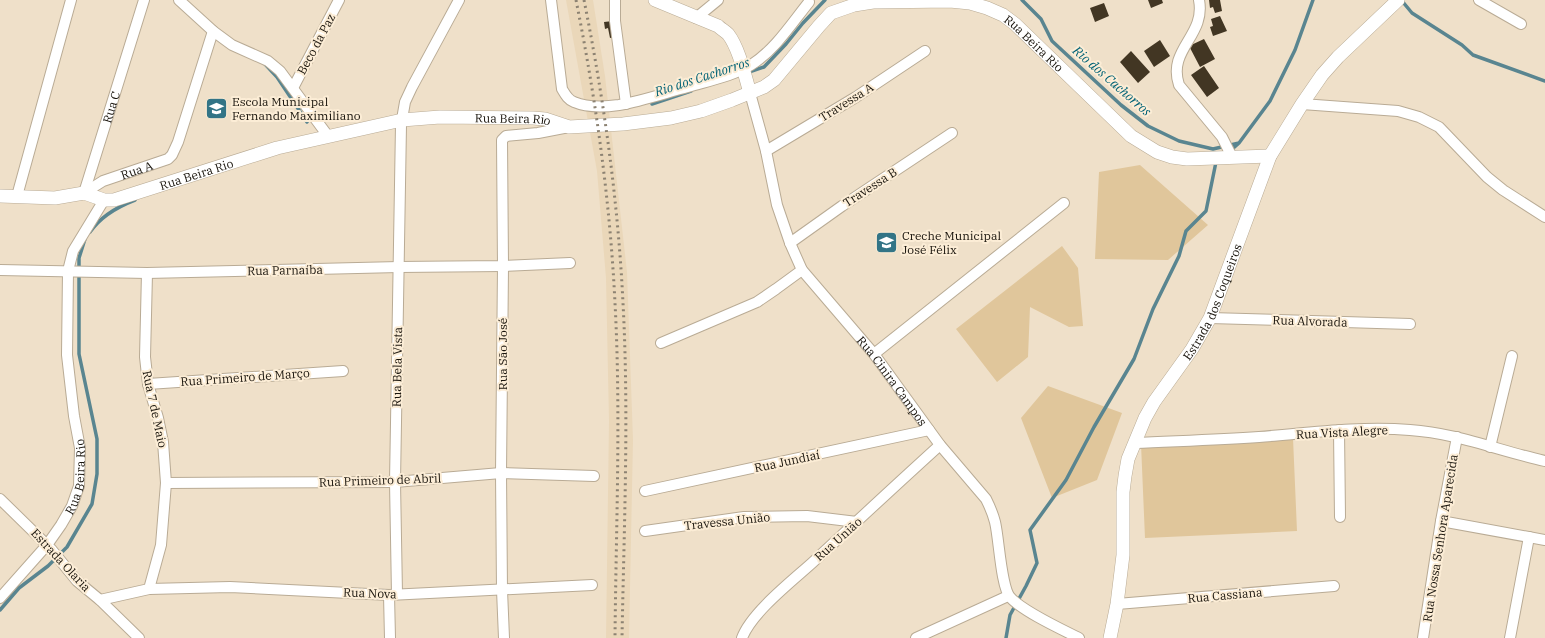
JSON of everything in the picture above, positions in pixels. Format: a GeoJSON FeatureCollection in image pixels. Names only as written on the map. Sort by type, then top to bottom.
{"type":"FeatureCollection","features":[{"type":"Feature","properties":{"kind":"street"},"geometry":{"type":"LineString","coordinates":[[17,196],[71,0]]}},
{"type":"Feature","properties":{"kind":"street","name":"Rua C"},"geometry":{"type":"LineString","coordinates":[[84,194],[144,0]]}},
{"type":"Feature","properties":{"kind":"street"},"geometry":{"type":"LineString","coordinates":[[179,0],[213,31],[232,45],[268,61],[280,71],[328,136]]}},
{"type":"Feature","properties":{"kind":"street","name":"Beco da Paz"},"geometry":{"type":"LineString","coordinates":[[293,88],[339,0]]}},
{"type":"Feature","properties":{"kind":"street"},"geometry":{"type":"LineString","coordinates":[[402,123],[405,102],[459,0]]}},
{"type":"Feature","properties":{"kind":"street"},"geometry":{"type":"LineString","coordinates":[[551,0],[560,84],[564,94],[573,102],[597,107],[626,104],[744,71],[771,48],[809,2]]}},
{"type":"Feature","properties":{"kind":"street"},"geometry":{"type":"LineString","coordinates":[[615,0],[615,21],[626,104]]}},
{"type":"Feature","properties":{"kind":"street"},"geometry":{"type":"LineString","coordinates":[[655,0],[718,26],[727,33],[731,39],[744,71],[750,91]]}},
{"type":"Feature","properties":{"kind":"street"},"geometry":{"type":"LineString","coordinates":[[696,18],[718,0]]}},
{"type":"Feature","properties":{"kind":"street"},"geometry":{"type":"LineString","coordinates":[[1199,0],[1200,12],[1198,24],[1178,58],[1176,77],[1179,85],[1222,137],[1225,156]]}},
{"type":"Feature","properties":{"kind":"street"},"geometry":{"type":"LineString","coordinates":[[1479,0],[1521,24]]}},
{"type":"Feature","properties":{"kind":"street","name":"Rua Beira Rio"},"geometry":{"type":"LineString","coordinates":[[0,598],[49,547],[72,506],[79,486],[80,448],[74,416],[67,355],[73,250],[104,200],[114,200],[141,193],[277,148],[328,136],[440,117],[545,119],[569,127],[623,124],[671,118],[701,111],[750,91],[764,87],[774,80],[818,26],[831,13],[840,9],[873,2],[950,1],[970,3],[993,10],[1003,15],[1015,24],[1131,136],[1156,152],[1172,157],[1187,159],[1225,156],[1270,156]]}},
{"type":"Feature","properties":{"kind":"street","name":"Estrada dos Coqueiros"},"geometry":{"type":"LineString","coordinates":[[1110,638],[1117,604],[1123,555],[1125,476],[1128,459],[1145,418],[1154,402],[1192,349],[1210,318],[1270,156],[1322,75],[1338,57],[1395,2]]}},
{"type":"Feature","properties":{"kind":"street","name":"Rua A"},"geometry":{"type":"LineString","coordinates":[[0,196],[55,198],[84,194],[103,181],[168,159],[172,156],[178,142],[213,31]]}},
{"type":"Feature","properties":{"kind":"street","name":"Travessa A"},"geometry":{"type":"LineString","coordinates":[[766,151],[856,97],[925,51]]}},
{"type":"Feature","properties":{"kind":"street","name":"Rua Cinira Campos"},"geometry":{"type":"LineString","coordinates":[[750,91],[766,151],[777,205],[790,243],[802,270],[874,354],[940,445],[979,490],[991,510],[995,523],[1004,577],[1011,598]]}},
{"type":"Feature","properties":{"kind":"street"},"geometry":{"type":"LineString","coordinates":[[1302,104],[1398,111],[1419,117],[1439,127],[1487,177],[1503,190],[1545,217]]}},
{"type":"Feature","properties":{"kind":"street","name":"Rua Bela Vista"},"geometry":{"type":"LineString","coordinates":[[390,638],[393,594],[399,267],[399,170],[402,123]]}},
{"type":"Feature","properties":{"kind":"street","name":"Rua São José"},"geometry":{"type":"LineString","coordinates":[[504,638],[501,473],[503,266],[502,140],[506,136],[538,133],[569,127]]}},
{"type":"Feature","properties":{"kind":"street","name":"Travessa B"},"geometry":{"type":"LineString","coordinates":[[790,243],[842,206],[952,133]]}},
{"type":"Feature","properties":{"kind":"street"},"geometry":{"type":"LineString","coordinates":[[84,194],[104,200]]}},
{"type":"Feature","properties":{"kind":"street"},"geometry":{"type":"LineString","coordinates":[[874,354],[1064,203]]}},
{"type":"Feature","properties":{"kind":"street","name":"Rua Parnaíba"},"geometry":{"type":"LineString","coordinates":[[0,270],[147,273],[503,266],[570,263]]}},
{"type":"Feature","properties":{"kind":"street"},"geometry":{"type":"LineString","coordinates":[[661,343],[757,302],[802,270]]}},
{"type":"Feature","properties":{"kind":"street","name":"Rua 7 de Maio"},"geometry":{"type":"LineString","coordinates":[[147,273],[144,334],[145,357],[148,384],[163,442],[166,484],[161,545],[149,589]]}},
{"type":"Feature","properties":{"kind":"street","name":"Rua Alvorada"},"geometry":{"type":"LineString","coordinates":[[1210,318],[1410,324]]}},
{"type":"Feature","properties":{"kind":"street"},"geometry":{"type":"LineString","coordinates":[[1490,447],[1512,356]]}},
{"type":"Feature","properties":{"kind":"street","name":"Rua Primeiro de Março"},"geometry":{"type":"LineString","coordinates":[[148,384],[343,371]]}},
{"type":"Feature","properties":{"kind":"street","name":"Rua Vista Alegre"},"geometry":{"type":"LineString","coordinates":[[1134,443],[1256,437],[1372,428],[1410,430],[1457,437],[1545,461]]}},
{"type":"Feature","properties":{"kind":"street","name":"Rua Jundiaí"},"geometry":{"type":"LineString","coordinates":[[645,491],[929,430]]}},
{"type":"Feature","properties":{"kind":"street"},"geometry":{"type":"LineString","coordinates":[[1339,430],[1340,517]]}},
{"type":"Feature","properties":{"kind":"street","name":"Rua Nossa Senhora Aparecida"},"geometry":{"type":"LineString","coordinates":[[1424,638],[1457,437]]}},
{"type":"Feature","properties":{"kind":"street","name":"Rua União"},"geometry":{"type":"LineString","coordinates":[[742,638],[745,630],[755,617],[940,445]]}},
{"type":"Feature","properties":{"kind":"street","name":"Rua Primeiro de Abril"},"geometry":{"type":"LineString","coordinates":[[166,484],[395,482],[501,473],[594,476]]}},
{"type":"Feature","properties":{"kind":"street","name":"Estrada Olaria"},"geometry":{"type":"LineString","coordinates":[[0,499],[49,547],[76,580],[100,600],[139,638]]}},
{"type":"Feature","properties":{"kind":"street","name":"Travessa União"},"geometry":{"type":"LineString","coordinates":[[645,531],[744,516],[807,516],[857,522]]}},
{"type":"Feature","properties":{"kind":"street"},"geometry":{"type":"LineString","coordinates":[[1442,521],[1545,540]]}},
{"type":"Feature","properties":{"kind":"street"},"geometry":{"type":"LineString","coordinates":[[1510,638],[1529,537]]}},
{"type":"Feature","properties":{"kind":"street","name":"Rua Nova"},"geometry":{"type":"LineString","coordinates":[[149,589],[230,587],[393,594],[592,585]]}},
{"type":"Feature","properties":{"kind":"street","name":"Rua Cassiana"},"geometry":{"type":"LineString","coordinates":[[1117,604],[1334,586]]}},
{"type":"Feature","properties":{"kind":"street"},"geometry":{"type":"LineString","coordinates":[[100,600],[149,589]]}},
{"type":"Feature","properties":{"kind":"street"},"geometry":{"type":"LineString","coordinates":[[916,638],[1011,598],[1026,610],[1079,638]]}},
{"type":"Feature","properties":{"kind":"shaded area"},"geometry":{"type":"Polygon","coordinates":[[[566,0],[593,0],[605,76],[627,272],[633,440],[629,638],[606,638],[609,421],[606,278],[597,171],[566,0]]]}},
{"type":"Feature","properties":{"kind":"shaded area"},"geometry":{"type":"Polygon","coordinates":[[[1140,165],[1208,225],[1168,260],[1095,259],[1099,172],[1140,165]]]}},
{"type":"Feature","properties":{"kind":"shaded area"},"geometry":{"type":"Polygon","coordinates":[[[1062,246],[1078,268],[1083,326],[1069,327],[1030,307],[1028,357],[997,382],[956,329],[1062,246]]]}},
{"type":"Feature","properties":{"kind":"shaded area"},"geometry":{"type":"Polygon","coordinates":[[[1048,386],[1122,413],[1097,480],[1052,498],[1021,418],[1048,386]]]}},
{"type":"Feature","properties":{"kind":"shaded area"},"geometry":{"type":"Polygon","coordinates":[[[1293,438],[1297,531],[1145,538],[1141,444],[1293,438]]]}},
{"type":"Feature","properties":{"kind":"building"},"geometry":{"type":"Polygon","coordinates":[[[1148,0],[1162,0],[1163,3],[1151,8],[1148,0]]]}},
{"type":"Feature","properties":{"kind":"building"},"geometry":{"type":"Polygon","coordinates":[[[1209,0],[1220,0],[1222,11],[1215,13],[1213,7],[1210,8],[1209,0]]]}},
{"type":"Feature","properties":{"kind":"building"},"geometry":{"type":"Polygon","coordinates":[[[1104,3],[1109,16],[1095,22],[1090,8],[1104,3]]]}},
{"type":"Feature","properties":{"kind":"building"},"geometry":{"type":"Polygon","coordinates":[[[1220,16],[1227,31],[1213,36],[1210,27],[1213,26],[1211,19],[1220,16]]]}},
{"type":"Feature","properties":{"kind":"building"},"geometry":{"type":"Polygon","coordinates":[[[613,21],[615,37],[610,38],[608,28],[605,29],[604,22],[613,21]]]}},
{"type":"Feature","properties":{"kind":"building"},"geometry":{"type":"Polygon","coordinates":[[[1204,39],[1215,59],[1200,67],[1189,46],[1204,39]]]}},
{"type":"Feature","properties":{"kind":"building"},"geometry":{"type":"Polygon","coordinates":[[[1160,40],[1170,56],[1154,67],[1144,51],[1160,40]]]}},
{"type":"Feature","properties":{"kind":"building"},"geometry":{"type":"Polygon","coordinates":[[[1131,51],[1150,72],[1138,83],[1120,62],[1131,51]]]}},
{"type":"Feature","properties":{"kind":"building"},"geometry":{"type":"Polygon","coordinates":[[[1204,66],[1219,88],[1207,97],[1191,75],[1204,66]]]}},
{"type":"Feature","properties":{"kind":"waterway","name":"Rio dos Cachorros"},"geometry":{"type":"LineString","coordinates":[[746,73],[764,67],[825,0]]}},
{"type":"Feature","properties":{"kind":"waterway","name":"Rio dos Cachorros"},"geometry":{"type":"LineString","coordinates":[[1022,0],[1041,19],[1052,41],[1121,105],[1148,126],[1179,141],[1213,149],[1239,143],[1270,101],[1295,50],[1313,0]]}},
{"type":"Feature","properties":{"kind":"waterway"},"geometry":{"type":"LineString","coordinates":[[1402,1],[1412,13],[1462,45],[1473,55],[1545,81]]}},
{"type":"Feature","properties":{"kind":"waterway"},"geometry":{"type":"LineString","coordinates":[[264,63],[277,77],[307,122]]}},
{"type":"Feature","properties":{"kind":"waterway","name":"Rio dos Cachorros"},"geometry":{"type":"LineString","coordinates":[[652,104],[691,91]]}},
{"type":"Feature","properties":{"kind":"waterway","name":"Rio dos Cachorros"},"geometry":{"type":"LineString","coordinates":[[1230,151],[1239,143]]}},
{"type":"Feature","properties":{"kind":"waterway"},"geometry":{"type":"LineString","coordinates":[[1006,638],[1010,615],[1037,563],[1030,530],[1066,480],[1094,427],[1134,359],[1153,309],[1179,256],[1186,231],[1206,211],[1217,161]]}},
{"type":"Feature","properties":{"kind":"waterway"},"geometry":{"type":"LineString","coordinates":[[90,232],[104,217],[135,200]]}},
{"type":"Feature","properties":{"kind":"waterway"},"geometry":{"type":"LineString","coordinates":[[0,610],[19,588],[48,566],[67,547],[92,504],[97,474],[97,439],[79,354],[79,258],[85,239]]}},
{"type":"Feature","properties":{"kind":"railway"},"geometry":{"type":"LineString","coordinates":[[576,0],[596,113],[606,189],[613,265],[618,387],[615,638]]}},
{"type":"Feature","properties":{"kind":"railway"},"geometry":{"type":"LineString","coordinates":[[584,0],[604,113],[614,189],[621,265],[626,387],[622,638]]}},
{"type":"Feature","properties":{"kind":"place","name":"Escola Municipal Fernando Maximiliano"},"geometry":{"type":"Point","coordinates":[216,108]}},
{"type":"Feature","properties":{"kind":"place","name":"Creche Municipal José Félix"},"geometry":{"type":"Point","coordinates":[886,242]}}]}
